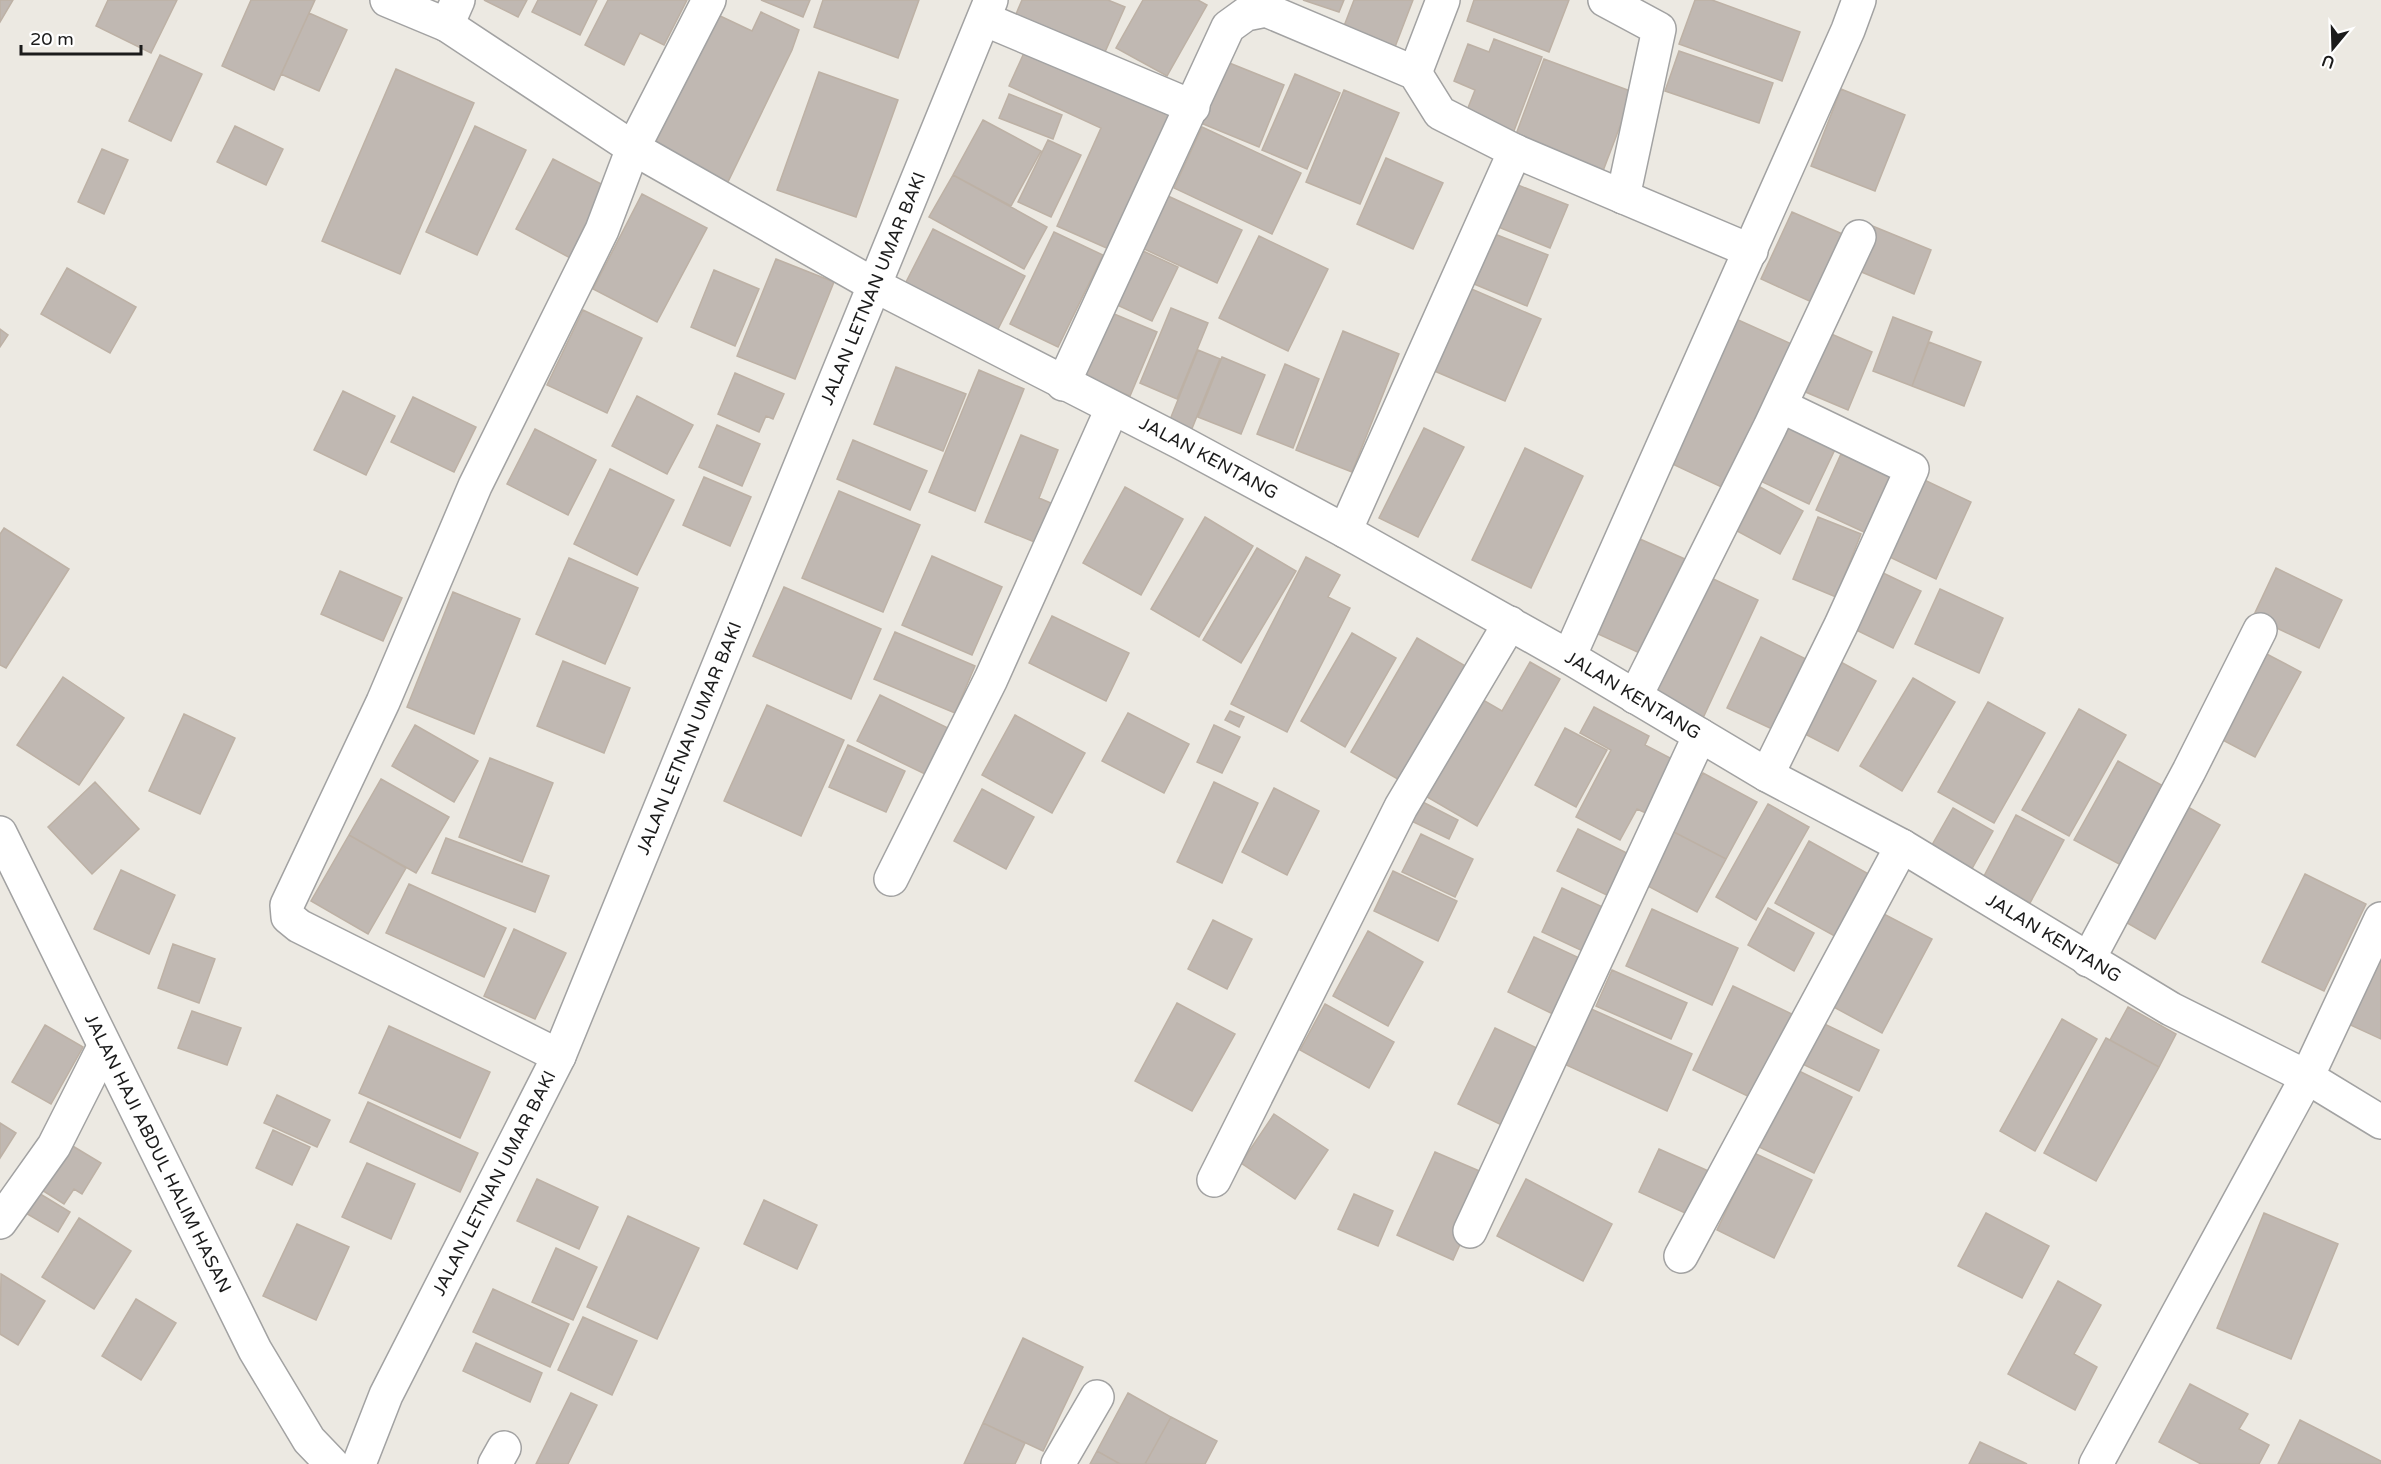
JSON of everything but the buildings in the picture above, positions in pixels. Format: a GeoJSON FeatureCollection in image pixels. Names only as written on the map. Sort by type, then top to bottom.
{"type":"FeatureCollection","features":[{"type":"Feature","properties":{"kind":"street","name":"JALAN KENTANG"},"geometry":{"type":"LineString","coordinates":[[387,0],[453,13],[633,148],[876,286],[1063,384],[1182,443],[1344,531],[1569,657],[1767,775],[1902,846],[2171,1009],[2307,1077],[2381,1122]]}},
{"type":"Feature","properties":{"kind":"street"},"geometry":{"type":"LineString","coordinates":[[559,1056],[299,926],[288,916],[287,905],[383,702],[475,486],[602,230],[633,148],[709,0]]}},
{"type":"Feature","properties":{"kind":"street"},"geometry":{"type":"LineString","coordinates":[[1415,73],[1443,0]]}},
{"type":"Feature","properties":{"kind":"street"},"geometry":{"type":"LineString","coordinates":[[1605,0],[1659,28],[1623,197]]}},
{"type":"Feature","properties":{"kind":"street"},"geometry":{"type":"LineString","coordinates":[[1569,657],[1751,251],[1859,0]]}},
{"type":"Feature","properties":{"kind":"street"},"geometry":{"type":"LineString","coordinates":[[987,10],[1192,107]]}},
{"type":"Feature","properties":{"kind":"street","name":"JALAN LETNAN UMAR BAKI"},"geometry":{"type":"LineString","coordinates":[[359,1464],[386,1395],[559,1056],[987,10]]}},
{"type":"Feature","properties":{"kind":"street"},"geometry":{"type":"LineString","coordinates":[[1063,384],[1228,27],[1246,14],[1266,10],[1415,73],[1440,113],[1515,151],[1751,251]]}},
{"type":"Feature","properties":{"kind":"street"},"geometry":{"type":"LineString","coordinates":[[1344,531],[1515,151]]}},
{"type":"Feature","properties":{"kind":"street"},"geometry":{"type":"LineString","coordinates":[[1635,697],[1781,405],[1859,237]]}},
{"type":"Feature","properties":{"kind":"street"},"geometry":{"type":"LineString","coordinates":[[1767,775],[1841,625],[1912,469],[1781,405]]}},
{"type":"Feature","properties":{"kind":"street"},"geometry":{"type":"LineString","coordinates":[[891,879],[991,679],[1112,409]]}},
{"type":"Feature","properties":{"kind":"street"},"geometry":{"type":"LineString","coordinates":[[1214,1180],[1401,807],[1510,624]]}},
{"type":"Feature","properties":{"kind":"street"},"geometry":{"type":"LineString","coordinates":[[2088,960],[2189,771],[2260,630]]}},
{"type":"Feature","properties":{"kind":"street"},"geometry":{"type":"LineString","coordinates":[[1470,1231],[1700,735]]}},
{"type":"Feature","properties":{"kind":"street","name":"JALAN HAJI ABDUL HALIM HASAN"},"geometry":{"type":"LineString","coordinates":[[0,833],[255,1350],[309,1440],[332,1464]]}},
{"type":"Feature","properties":{"kind":"street"},"geometry":{"type":"LineString","coordinates":[[1682,1256],[1902,846]]}},
{"type":"Feature","properties":{"kind":"street"},"geometry":{"type":"LineString","coordinates":[[2096,1464],[2307,1077],[2324,1035],[2381,919]]}},
{"type":"Feature","properties":{"kind":"street"},"geometry":{"type":"LineString","coordinates":[[0,1222],[54,1146],[104,1047]]}},
{"type":"Feature","properties":{"kind":"street"},"geometry":{"type":"LineString","coordinates":[[1058,1464],[1097,1397]]}}]}
